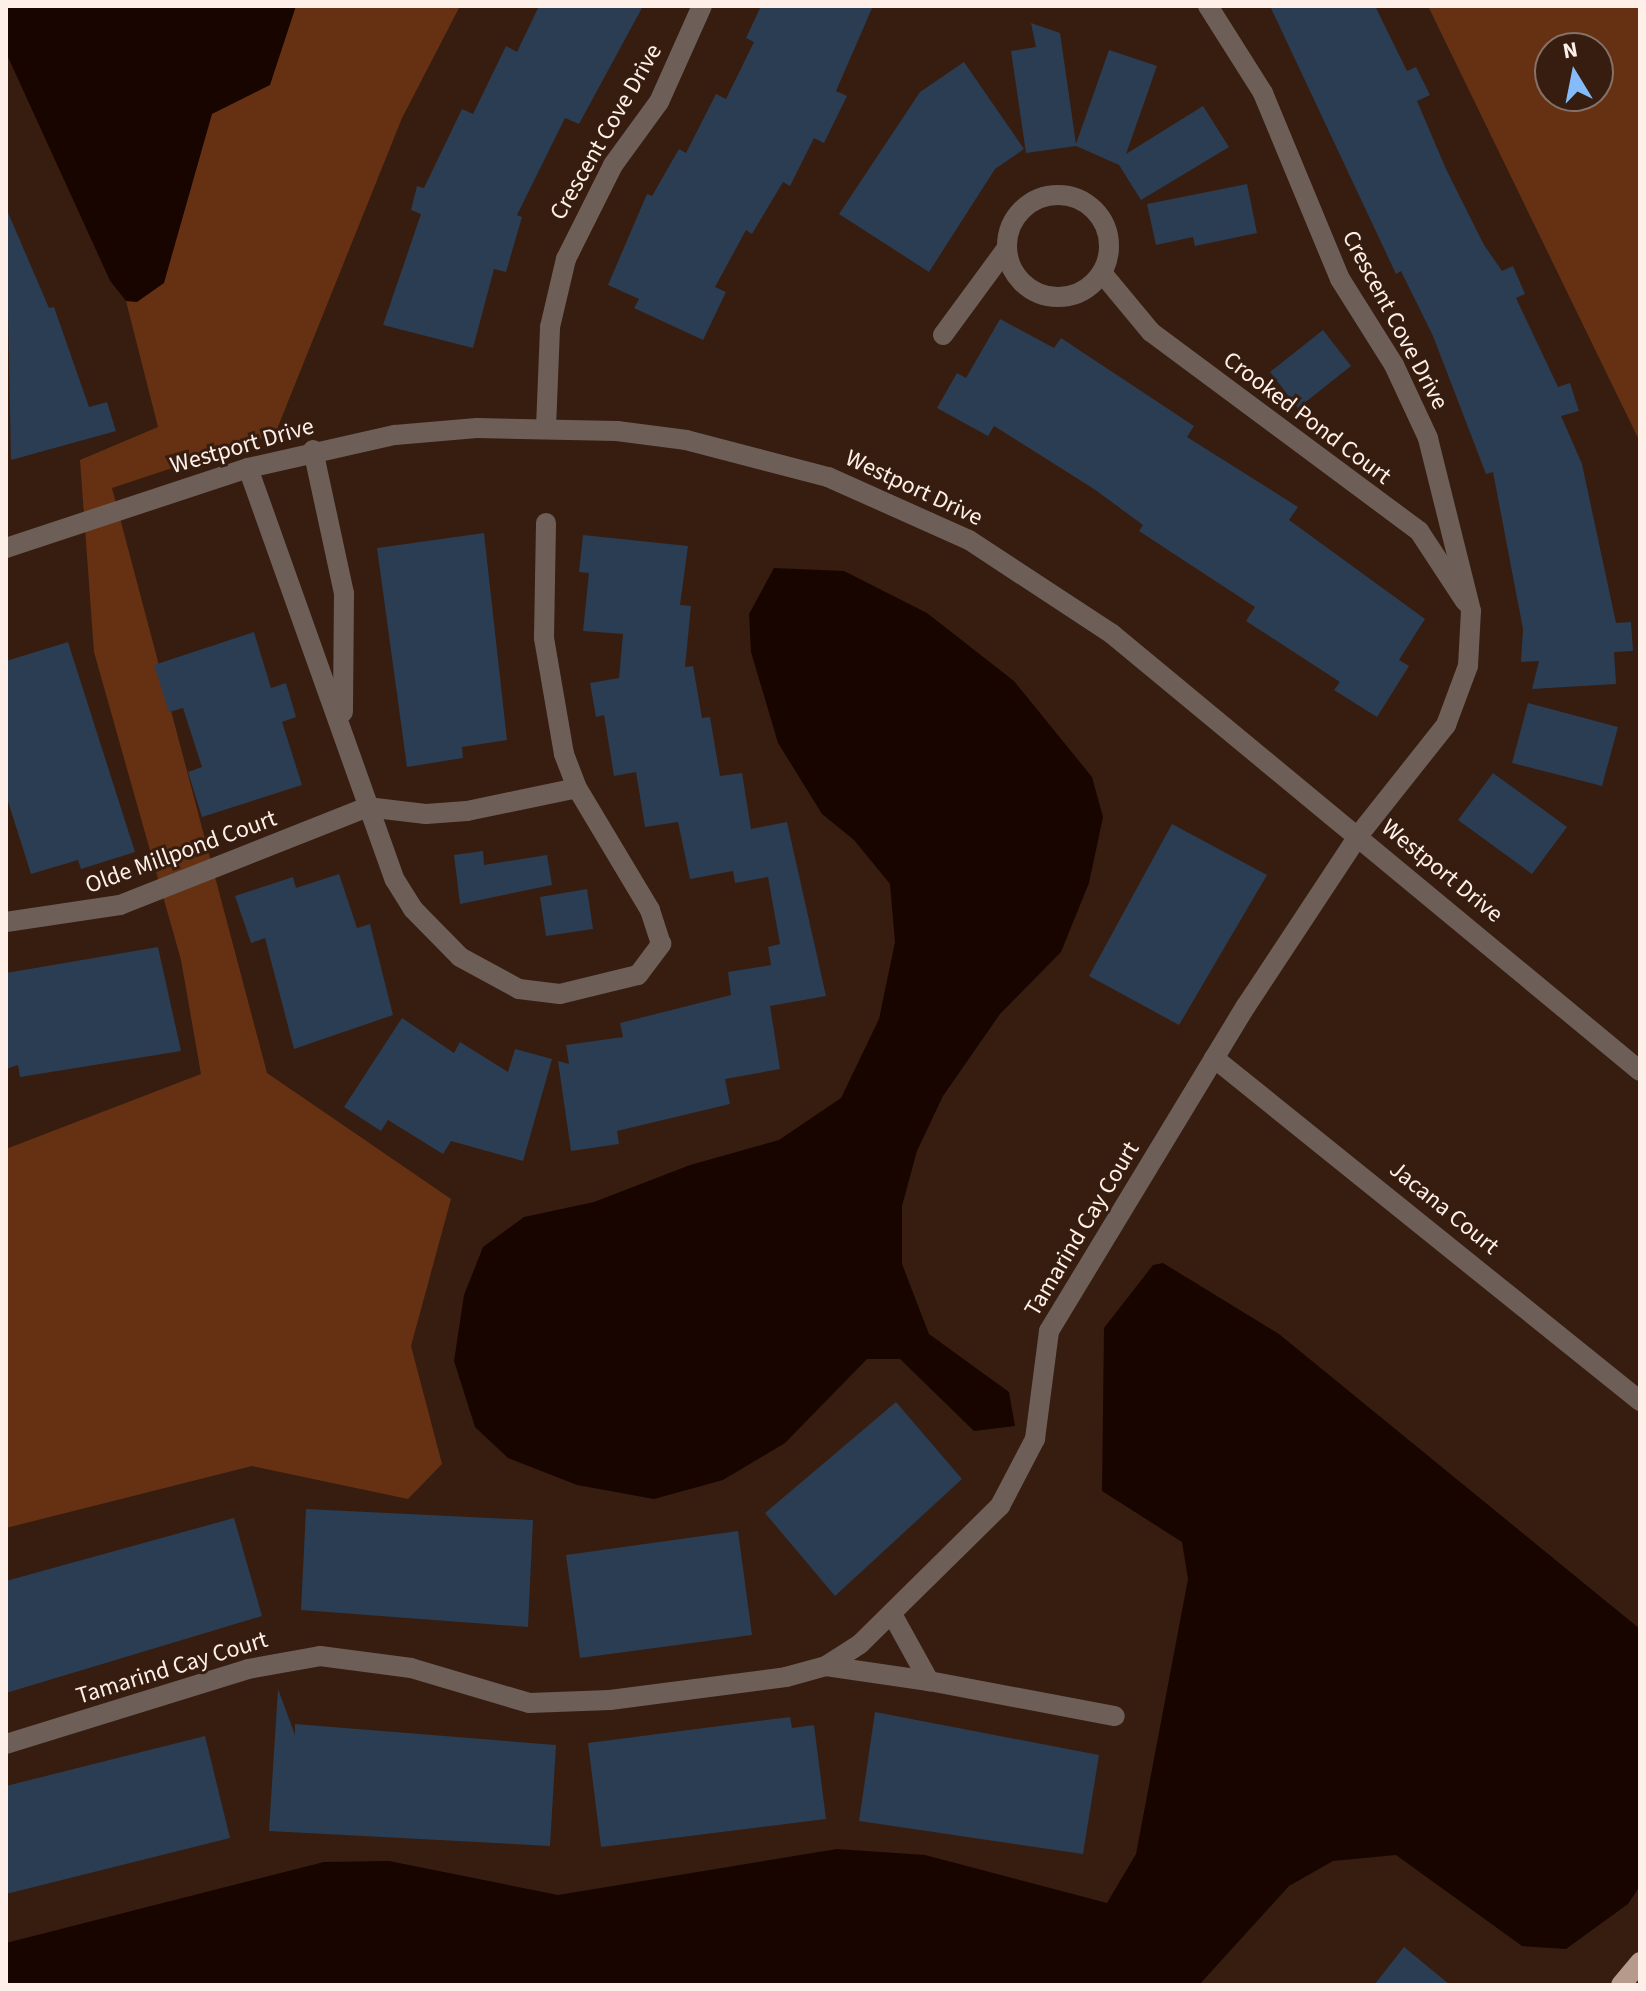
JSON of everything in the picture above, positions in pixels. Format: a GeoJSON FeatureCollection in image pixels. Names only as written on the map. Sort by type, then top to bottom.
{"type":"FeatureCollection","features":[{"type":"Feature","properties":{"kind":"main road"},"geometry":{"type":"LineString","coordinates":[[1621,1985],[1640,1962]]}},
{"type":"Feature","properties":{"kind":"street","name":"Crescent Cove Drive"},"geometry":{"type":"LineString","coordinates":[[546,428],[550,327],[566,259],[613,165],[659,102],[702,6]]}},
{"type":"Feature","properties":{"kind":"street","name":"Crescent Cove Drive"},"geometry":{"type":"LineString","coordinates":[[1208,6],[1263,93],[1334,266],[1417,414],[1441,476],[1471,611],[1468,666],[1446,725],[1358,836]]}},
{"type":"Feature","properties":{"kind":"street"},"geometry":{"type":"LineString","coordinates":[[943,335],[1007,248],[1016,215],[1045,196],[1062,195],[1094,209],[1104,223],[1109,239],[1102,273],[1077,293],[1045,295],[1018,278],[1007,248]]}},
{"type":"Feature","properties":{"kind":"street","name":"Crooked Pond Court"},"geometry":{"type":"LineString","coordinates":[[1102,273],[1151,332],[1419,531],[1471,611]]}},
{"type":"Feature","properties":{"kind":"street","name":"Westport Drive"},"geometry":{"type":"LineString","coordinates":[[6,548],[248,468],[313,450],[395,435],[546,428],[686,440],[828,477],[932,521],[1039,582],[1112,634],[1640,1071]]}},
{"type":"Feature","properties":{"kind":"street"},"geometry":{"type":"LineString","coordinates":[[313,450],[344,593],[343,720]]}},
{"type":"Feature","properties":{"kind":"street"},"geometry":{"type":"LineString","coordinates":[[248,468],[343,720],[367,807],[395,880],[434,935],[488,975],[519,989],[560,994],[638,975],[661,944],[650,910],[577,788],[547,664],[546,523]]}},
{"type":"Feature","properties":{"kind":"street","name":"Olde Millpond Court"},"geometry":{"type":"LineString","coordinates":[[6,922],[120,905],[367,807],[440,813],[577,788]]}},
{"type":"Feature","properties":{"kind":"street","name":"Tamarind Cay Court"},"geometry":{"type":"LineString","coordinates":[[826,1666],[892,1614],[1000,1506],[1023,1472],[1035,1439],[1049,1331],[1214,1058],[1358,836]]}},
{"type":"Feature","properties":{"kind":"street","name":"Jacana Court"},"geometry":{"type":"LineString","coordinates":[[1214,1058],[1640,1401]]}},
{"type":"Feature","properties":{"kind":"street"},"geometry":{"type":"LineString","coordinates":[[892,1614],[929,1681]]}},
{"type":"Feature","properties":{"kind":"street","name":"Tamarind Cay Court"},"geometry":{"type":"LineString","coordinates":[[6,1744],[248,1669],[320,1656],[411,1668],[529,1703],[745,1684],[826,1666],[929,1681],[1115,1716]]}},
{"type":"Feature","properties":{"kind":"shaded area"},"geometry":{"type":"Polygon","coordinates":[[[6,6],[460,6],[402,118],[275,434],[112,488],[267,1073],[451,1199],[411,1346],[442,1464],[408,1499],[252,1466],[6,1528],[6,1149],[201,1074],[181,960],[94,652],[80,460],[158,427],[126,301],[110,281],[6,53],[6,6]]]}},
{"type":"Feature","properties":{"kind":"shaded area"},"geometry":{"type":"Polygon","coordinates":[[[6,6],[296,6],[270,85],[212,114],[164,283],[137,302],[126,301],[110,281],[6,53],[6,6]]]}},
{"type":"Feature","properties":{"kind":"shaded area"},"geometry":{"type":"Polygon","coordinates":[[[1428,6],[1640,6],[1640,442],[1428,6]]]}},
{"type":"Feature","properties":{"kind":"shaded area"},"geometry":{"type":"Polygon","coordinates":[[[774,568],[844,571],[927,613],[1014,681],[1092,777],[1103,817],[1089,883],[1061,952],[1000,1014],[943,1096],[917,1151],[902,1206],[902,1264],[929,1334],[1009,1392],[1015,1426],[974,1431],[900,1359],[867,1359],[785,1443],[723,1480],[654,1499],[577,1485],[508,1458],[475,1427],[454,1361],[464,1295],[483,1247],[524,1217],[594,1202],[690,1165],[779,1140],[841,1098],[879,1019],[895,942],[890,884],[854,840],[822,814],[778,743],[751,652],[749,614],[774,568]]]}},
{"type":"Feature","properties":{"kind":"shaded area"},"geometry":{"type":"Polygon","coordinates":[[[1163,1263],[1279,1334],[1640,1629],[1640,1886],[1628,1904],[1566,1949],[1522,1946],[1396,1855],[1333,1861],[1289,1886],[1199,1985],[6,1985],[6,1943],[324,1862],[389,1861],[558,1895],[837,1849],[925,1855],[1107,1903],[1136,1854],[1188,1579],[1182,1542],[1102,1491],[1104,1328],[1153,1265],[1163,1263]]]}},
{"type":"Feature","properties":{"kind":"building"},"geometry":{"type":"Polygon","coordinates":[[[539,6],[643,6],[579,124],[565,118],[517,215],[522,217],[506,272],[494,269],[473,348],[383,325],[421,214],[411,210],[417,186],[424,188],[462,109],[473,114],[506,46],[517,52],[539,6]]]}},
{"type":"Feature","properties":{"kind":"building"},"geometry":{"type":"Polygon","coordinates":[[[761,6],[873,6],[836,91],[847,96],[824,143],[814,138],[790,186],[783,182],[752,234],[746,230],[715,287],[726,292],[703,340],[634,308],[639,299],[608,285],[647,194],[652,196],[679,149],[686,153],[716,94],[726,99],[754,42],[746,38],[761,6]]]}},
{"type":"Feature","properties":{"kind":"building"},"geometry":{"type":"Polygon","coordinates":[[[1270,6],[1375,6],[1407,71],[1416,67],[1430,95],[1417,101],[1446,169],[1484,245],[1502,271],[1513,266],[1525,294],[1516,298],[1558,387],[1570,383],[1579,411],[1561,416],[1582,464],[1616,623],[1631,622],[1633,651],[1614,652],[1616,684],[1532,689],[1539,661],[1521,662],[1523,629],[1493,472],[1486,474],[1433,336],[1401,271],[1396,274],[1270,6]]]}},
{"type":"Feature","properties":{"kind":"building"},"geometry":{"type":"Polygon","coordinates":[[[1031,23],[1060,33],[1076,144],[1109,50],[1157,66],[1126,154],[1203,106],[1229,147],[1141,200],[1119,165],[1076,146],[1026,153],[1011,51],[1036,47],[1031,23]]]}},
{"type":"Feature","properties":{"kind":"building"},"geometry":{"type":"Polygon","coordinates":[[[964,62],[1024,149],[995,169],[929,272],[839,214],[920,92],[964,62]]]}},
{"type":"Feature","properties":{"kind":"building"},"geometry":{"type":"Polygon","coordinates":[[[1247,184],[1257,233],[1195,246],[1193,237],[1156,245],[1147,204],[1247,184]]]}},
{"type":"Feature","properties":{"kind":"building"},"geometry":{"type":"Polygon","coordinates":[[[6,208],[49,308],[54,307],[89,407],[107,402],[116,431],[11,460],[6,208]]]}},
{"type":"Feature","properties":{"kind":"building"},"geometry":{"type":"Polygon","coordinates":[[[1000,319],[1054,348],[1061,338],[1194,426],[1187,437],[1298,507],[1289,520],[1425,619],[1399,660],[1409,666],[1377,717],[1334,690],[1340,682],[1246,621],[1255,607],[1139,531],[1143,525],[1094,489],[994,426],[988,436],[937,408],[957,373],[966,378],[1000,319]]]}},
{"type":"Feature","properties":{"kind":"building"},"geometry":{"type":"Polygon","coordinates":[[[1323,330],[1351,366],[1298,408],[1270,372],[1323,330]]]}},
{"type":"Feature","properties":{"kind":"building"},"geometry":{"type":"Polygon","coordinates":[[[484,533],[507,740],[462,747],[463,758],[407,767],[377,548],[484,533]]]}},
{"type":"Feature","properties":{"kind":"building"},"geometry":{"type":"Polygon","coordinates":[[[583,535],[688,546],[680,605],[691,606],[685,667],[693,666],[702,718],[710,717],[720,776],[742,773],[751,829],[787,822],[826,996],[770,1006],[780,1069],[725,1079],[730,1104],[617,1131],[619,1144],[571,1151],[558,1061],[569,1064],[566,1045],[623,1037],[620,1023],[731,995],[728,972],[771,965],[768,947],[780,944],[768,877],[735,883],[733,871],[690,879],[678,822],[645,827],[636,772],[614,776],[604,715],[596,717],[590,683],[619,678],[623,634],[583,631],[589,573],[579,572],[583,535]]]}},
{"type":"Feature","properties":{"kind":"building"},"geometry":{"type":"Polygon","coordinates":[[[254,632],[271,688],[286,683],[296,717],[282,722],[302,785],[202,817],[188,772],[202,767],[183,708],[169,712],[154,665],[254,632]]]}},
{"type":"Feature","properties":{"kind":"building"},"geometry":{"type":"Polygon","coordinates":[[[68,642],[135,852],[81,869],[78,860],[31,874],[6,795],[6,661],[68,642]]]}},
{"type":"Feature","properties":{"kind":"building"},"geometry":{"type":"Polygon","coordinates":[[[1528,703],[1618,727],[1602,786],[1512,763],[1528,703]]]}},
{"type":"Feature","properties":{"kind":"building"},"geometry":{"type":"Polygon","coordinates":[[[1493,773],[1567,827],[1532,874],[1458,820],[1493,773]]]}},
{"type":"Feature","properties":{"kind":"building"},"geometry":{"type":"Polygon","coordinates":[[[1172,824],[1267,875],[1179,1025],[1089,976],[1172,824]]]}},
{"type":"Feature","properties":{"kind":"building"},"geometry":{"type":"Polygon","coordinates":[[[483,851],[484,865],[547,855],[552,885],[460,904],[454,855],[483,851]]]}},
{"type":"Feature","properties":{"kind":"building"},"geometry":{"type":"Polygon","coordinates":[[[339,874],[357,928],[370,924],[393,1015],[294,1049],[265,938],[251,943],[235,896],[293,877],[296,888],[339,874]]]}},
{"type":"Feature","properties":{"kind":"building"},"geometry":{"type":"Polygon","coordinates":[[[587,889],[593,929],[546,936],[540,897],[587,889]]]}},
{"type":"Feature","properties":{"kind":"building"},"geometry":{"type":"Polygon","coordinates":[[[158,947],[181,1051],[20,1077],[18,1065],[6,1069],[6,973],[158,947]]]}},
{"type":"Feature","properties":{"kind":"building"},"geometry":{"type":"Polygon","coordinates":[[[402,1018],[454,1053],[460,1042],[508,1072],[515,1049],[552,1059],[523,1161],[451,1141],[443,1154],[388,1120],[381,1131],[344,1107],[402,1018]]]}},
{"type":"Feature","properties":{"kind":"building"},"geometry":{"type":"Polygon","coordinates":[[[896,1402],[962,1479],[835,1596],[765,1513],[896,1402]]]}},
{"type":"Feature","properties":{"kind":"building"},"geometry":{"type":"Polygon","coordinates":[[[306,1509],[533,1520],[528,1627],[301,1610],[306,1509]]]}},
{"type":"Feature","properties":{"kind":"building"},"geometry":{"type":"Polygon","coordinates":[[[234,1518],[262,1616],[6,1693],[6,1581],[234,1518]]]}},
{"type":"Feature","properties":{"kind":"building"},"geometry":{"type":"Polygon","coordinates":[[[738,1531],[752,1635],[580,1658],[566,1555],[738,1531]]]}},
{"type":"Feature","properties":{"kind":"building"},"geometry":{"type":"Polygon","coordinates":[[[278,1689],[295,1735],[295,1724],[556,1745],[550,1846],[269,1831],[278,1689]]]}},
{"type":"Feature","properties":{"kind":"building"},"geometry":{"type":"Polygon","coordinates":[[[875,1712],[1099,1755],[1083,1854],[859,1821],[875,1712]]]}},
{"type":"Feature","properties":{"kind":"building"},"geometry":{"type":"Polygon","coordinates":[[[790,1717],[792,1728],[814,1725],[826,1819],[601,1847],[588,1743],[790,1717]]]}},
{"type":"Feature","properties":{"kind":"building"},"geometry":{"type":"Polygon","coordinates":[[[205,1736],[230,1838],[6,1894],[6,1786],[205,1736]]]}},
{"type":"Feature","properties":{"kind":"building"},"geometry":{"type":"Polygon","coordinates":[[[1404,1947],[1450,1985],[1374,1985],[1404,1947]]]}}]}
